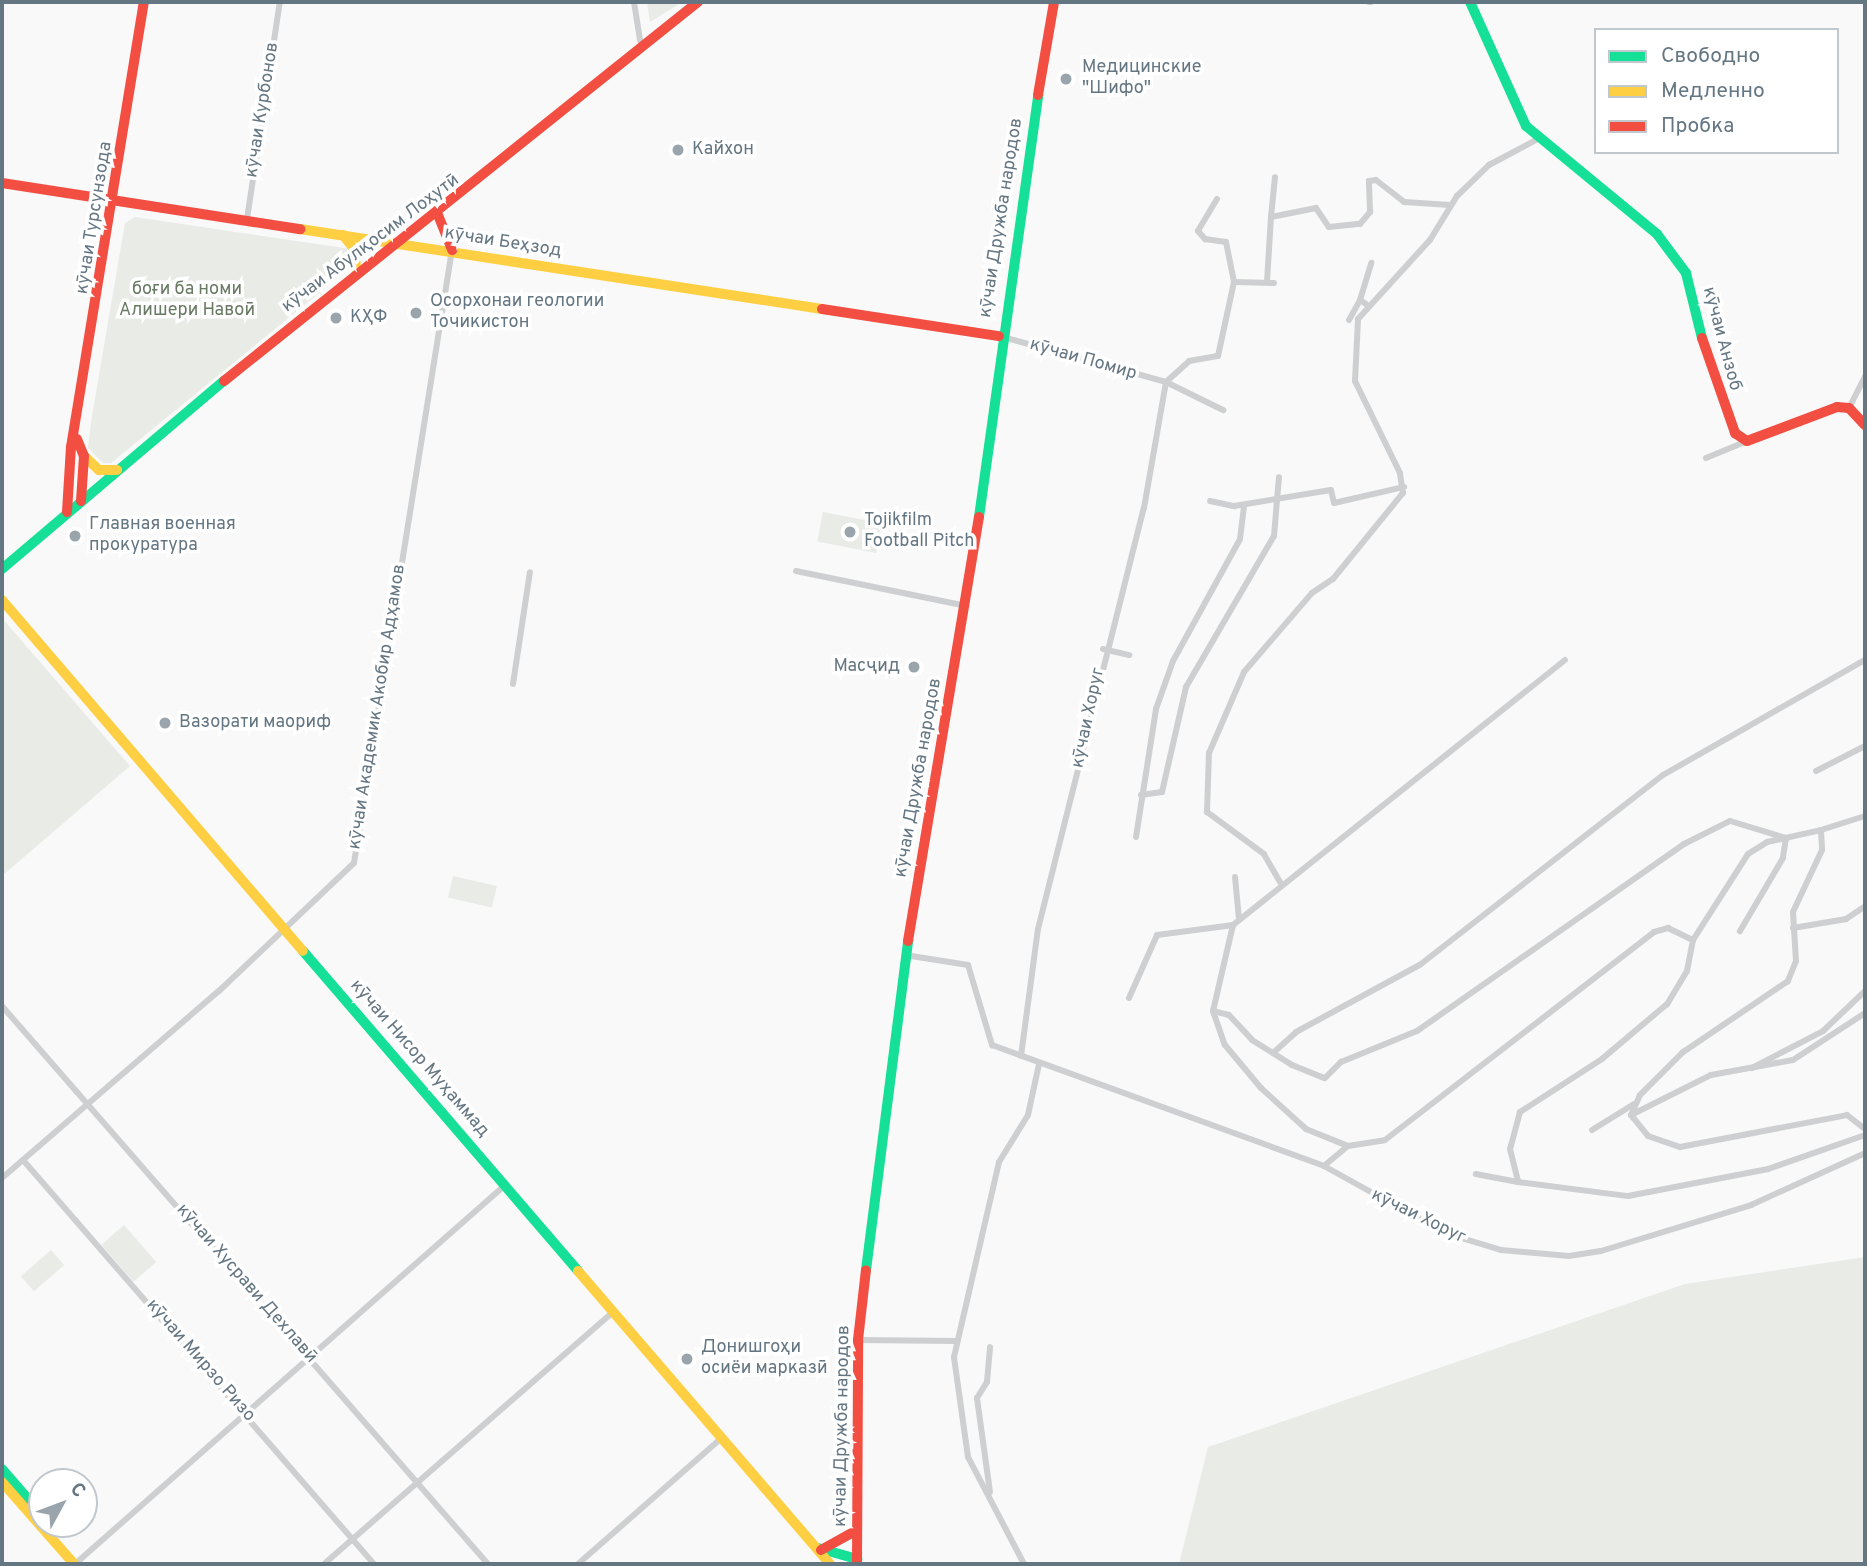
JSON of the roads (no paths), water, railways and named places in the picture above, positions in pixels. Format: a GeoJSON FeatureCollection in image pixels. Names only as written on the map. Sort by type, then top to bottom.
{"type":"FeatureCollection","features":[{"type":"Feature","properties":{"kind":"main road","name":"кӯчаи Турсунзода"},"geometry":{"type":"LineString","coordinates":[[67,512],[144,2]]}},
{"type":"Feature","properties":{"kind":"main road","name":"кӯчаи Абулқосим Лоҳутӣ"},"geometry":{"type":"LineString","coordinates":[[2,569],[356,271],[399,245],[439,215],[640,41],[698,2]]}},
{"type":"Feature","properties":{"kind":"main road","name":"кӯчаи Дружба народов"},"geometry":{"type":"LineString","coordinates":[[857,1562],[858,1340],[905,955],[966,606],[999,335],[1054,2]]}},
{"type":"Feature","properties":{"kind":"main road","name":"кӯчаи Анзоб"},"geometry":{"type":"LineString","coordinates":[[1470,2],[1507,94],[1538,139],[1627,208],[1676,258],[1730,427],[1747,441]]}},
{"type":"Feature","properties":{"kind":"main road","name":"кӯчаи Беҳзод"},"geometry":{"type":"LineString","coordinates":[[2,183],[999,335]]}},
{"type":"Feature","properties":{"kind":"main road"},"geometry":{"type":"LineString","coordinates":[[439,215],[452,250]]}},
{"type":"Feature","properties":{"kind":"main road"},"geometry":{"type":"LineString","coordinates":[[343,235],[355,250],[356,271]]}},
{"type":"Feature","properties":{"kind":"main road"},"geometry":{"type":"LineString","coordinates":[[1747,441],[1849,408],[1865,425]]}},
{"type":"Feature","properties":{"kind":"main road","name":"кӯчаи Турсунзода"},"geometry":{"type":"LineString","coordinates":[[77,439],[83,456],[81,501]]}},
{"type":"Feature","properties":{"kind":"main road"},"geometry":{"type":"LineString","coordinates":[[83,456],[99,470],[117,470]]}},
{"type":"Feature","properties":{"kind":"main road","name":"кӯчаи Нисор Муҳаммад"},"geometry":{"type":"LineString","coordinates":[[2,600],[616,1310],[719,1440],[830,1564]]}},
{"type":"Feature","properties":{"kind":"main road"},"geometry":{"type":"LineString","coordinates":[[2,1469],[28,1500]]}},
{"type":"Feature","properties":{"kind":"main road"},"geometry":{"type":"LineString","coordinates":[[2,1482],[78,1563]]}},
{"type":"Feature","properties":{"kind":"main road"},"geometry":{"type":"LineString","coordinates":[[821,1550],[856,1530]]}},
{"type":"Feature","properties":{"kind":"main road"},"geometry":{"type":"LineString","coordinates":[[59,1538],[78,1563]]}},
{"type":"Feature","properties":{"kind":"main road","name":"кӯчаи Нисор Муҳаммад"},"geometry":{"type":"LineString","coordinates":[[807,1541],[821,1550],[857,1562]]}},
{"type":"Feature","properties":{"kind":"street","name":"кӯчаи Курбонов"},"geometry":{"type":"LineString","coordinates":[[247,219],[280,2]]}},
{"type":"Feature","properties":{"kind":"street"},"geometry":{"type":"LineString","coordinates":[[634,2],[640,41]]}},
{"type":"Feature","properties":{"kind":"street"},"geometry":{"type":"LineString","coordinates":[[1349,320],[1363,302],[1430,240],[1450,205],[1489,165],[1538,139]]}},
{"type":"Feature","properties":{"kind":"street"},"geometry":{"type":"LineString","coordinates":[[1234,282],[1271,282],[1271,217],[1275,177]]}},
{"type":"Feature","properties":{"kind":"street"},"geometry":{"type":"LineString","coordinates":[[1271,217],[1316,208],[1329,227],[1360,224],[1370,212],[1368,181],[1376,180],[1404,202],[1450,205]]}},
{"type":"Feature","properties":{"kind":"street"},"geometry":{"type":"LineString","coordinates":[[1167,382],[1189,361],[1218,356],[1234,282],[1226,242],[1205,239],[1198,231],[1217,199]]}},
{"type":"Feature","properties":{"kind":"street","name":"кӯчаи Академик Акобир Адҳамов"},"geometry":{"type":"LineString","coordinates":[[2,1178],[285,929],[354,863],[452,250]]}},
{"type":"Feature","properties":{"kind":"street"},"geometry":{"type":"LineString","coordinates":[[1371,263],[1353,341],[1355,381],[1404,486]]}},
{"type":"Feature","properties":{"kind":"street","name":"кӯчаи Помир"},"geometry":{"type":"LineString","coordinates":[[999,335],[1167,382],[1223,410]]}},
{"type":"Feature","properties":{"kind":"street"},"geometry":{"type":"LineString","coordinates":[[1849,408],[1865,376]]}},
{"type":"Feature","properties":{"kind":"street","name":"кӯчаи Хоруг"},"geometry":{"type":"LineString","coordinates":[[1021,1056],[1038,929],[1103,649],[1144,508],[1167,382]]}},
{"type":"Feature","properties":{"kind":"street"},"geometry":{"type":"LineString","coordinates":[[1706,457],[1747,441]]}},
{"type":"Feature","properties":{"kind":"street"},"geometry":{"type":"LineString","coordinates":[[1141,795],[1163,792],[1181,698],[1274,536],[1279,477]]}},
{"type":"Feature","properties":{"kind":"street"},"geometry":{"type":"LineString","coordinates":[[1210,501],[1244,505],[1278,495],[1331,490],[1334,503],[1404,486]]}},
{"type":"Feature","properties":{"kind":"street"},"geometry":{"type":"LineString","coordinates":[[1280,882],[1264,854],[1207,812],[1209,753],[1244,672],[1380,525],[1404,486]]}},
{"type":"Feature","properties":{"kind":"street"},"geometry":{"type":"LineString","coordinates":[[1136,837],[1141,795],[1164,685],[1240,540],[1244,505]]}},
{"type":"Feature","properties":{"kind":"street"},"geometry":{"type":"LineString","coordinates":[[796,571],[966,606]]}},
{"type":"Feature","properties":{"kind":"street"},"geometry":{"type":"LineString","coordinates":[[513,684],[530,572]]}},
{"type":"Feature","properties":{"kind":"street"},"geometry":{"type":"LineString","coordinates":[[1103,649],[1129,655]]}},
{"type":"Feature","properties":{"kind":"street"},"geometry":{"type":"LineString","coordinates":[[1129,999],[1157,935],[1233,925],[1280,882],[1565,660]]}},
{"type":"Feature","properties":{"kind":"street"},"geometry":{"type":"LineString","coordinates":[[1273,1053],[1296,1032],[1421,964],[1663,775],[1865,660]]}},
{"type":"Feature","properties":{"kind":"street"},"geometry":{"type":"LineString","coordinates":[[1816,771],[1865,746]]}},
{"type":"Feature","properties":{"kind":"street"},"geometry":{"type":"LineString","coordinates":[[1518,1182],[1510,1142],[1520,1112],[1602,1059],[1667,1004],[1687,971],[1693,940],[1748,854],[1786,838],[1865,816]]}},
{"type":"Feature","properties":{"kind":"street"},"geometry":{"type":"LineString","coordinates":[[1213,1011],[1229,1015],[1273,1053],[1314,1077],[1330,1077],[1341,1062],[1392,1044],[1451,1010],[1718,825],[1740,821],[1786,838]]}},
{"type":"Feature","properties":{"kind":"street"},"geometry":{"type":"LineString","coordinates":[[1592,1130],[1634,1104],[1706,1033],[1788,981],[1796,961],[1793,928],[1797,900],[1822,850],[1821,830]]}},
{"type":"Feature","properties":{"kind":"street"},"geometry":{"type":"LineString","coordinates":[[1740,931],[1783,858],[1786,838]]}},
{"type":"Feature","properties":{"kind":"street"},"geometry":{"type":"LineString","coordinates":[[1235,877],[1240,919]]}},
{"type":"Feature","properties":{"kind":"street"},"geometry":{"type":"LineString","coordinates":[[1793,928],[1846,919],[1865,906]]}},
{"type":"Feature","properties":{"kind":"street"},"geometry":{"type":"LineString","coordinates":[[1233,925],[1213,1011],[1225,1045],[1261,1088],[1306,1129],[1348,1146]]}},
{"type":"Feature","properties":{"kind":"street"},"geometry":{"type":"LineString","coordinates":[[1324,1166],[1348,1146],[1385,1140],[1661,928],[1693,940]]}},
{"type":"Feature","properties":{"kind":"street","name":"кӯчаи Хоруг"},"geometry":{"type":"LineString","coordinates":[[905,955],[968,965],[992,1045],[1039,1065],[1077,1072],[1144,1104],[1324,1166],[1461,1240],[1569,1256],[1751,1205],[1865,1153]]}},
{"type":"Feature","properties":{"kind":"street"},"geometry":{"type":"LineString","coordinates":[[1744,1072],[1823,1031],[1865,990]]}},
{"type":"Feature","properties":{"kind":"street","name":"кӯчаи Хусрави Дехлавӣ"},"geometry":{"type":"LineString","coordinates":[[2,1006],[488,1564]]}},
{"type":"Feature","properties":{"kind":"street"},"geometry":{"type":"LineString","coordinates":[[1631,1115],[1688,1084],[1744,1072],[1811,1051],[1865,1013]]}},
{"type":"Feature","properties":{"kind":"street"},"geometry":{"type":"LineString","coordinates":[[1024,1564],[968,1457],[957,1340],[999,1162],[1028,1115],[1039,1065]]}},
{"type":"Feature","properties":{"kind":"street"},"geometry":{"type":"LineString","coordinates":[[1631,1115],[1634,1104]]}},
{"type":"Feature","properties":{"kind":"street"},"geometry":{"type":"LineString","coordinates":[[1631,1115],[1648,1136],[1680,1147],[1847,1115],[1865,1129]]}},
{"type":"Feature","properties":{"kind":"street"},"geometry":{"type":"LineString","coordinates":[[1476,1174],[1628,1196],[1768,1169],[1865,1135]]}},
{"type":"Feature","properties":{"kind":"street","name":"кӯчаи Мирзо Ризо"},"geometry":{"type":"LineString","coordinates":[[23,1160],[246,1413],[374,1564]]}},
{"type":"Feature","properties":{"kind":"street"},"geometry":{"type":"LineString","coordinates":[[78,1563],[506,1183]]}},
{"type":"Feature","properties":{"kind":"street"},"geometry":{"type":"LineString","coordinates":[[324,1564],[616,1310]]}},
{"type":"Feature","properties":{"kind":"street"},"geometry":{"type":"LineString","coordinates":[[858,1340],[957,1340]]}},
{"type":"Feature","properties":{"kind":"street"},"geometry":{"type":"LineString","coordinates":[[990,1347],[977,1417],[991,1497]]}},
{"type":"Feature","properties":{"kind":"street"},"geometry":{"type":"LineString","coordinates":[[578,1564],[719,1440]]}},
{"type":"Feature","properties":{"kind":"place","name":"Медицинские \"Шифо\""},"geometry":{"type":"Point","coordinates":[1066,79]}},
{"type":"Feature","properties":{"kind":"place","name":"Кайхон"},"geometry":{"type":"Point","coordinates":[678,150]}},
{"type":"Feature","properties":{"kind":"place","name":"Осорхонаи геологии Точикистон"},"geometry":{"type":"Point","coordinates":[416,313]}},
{"type":"Feature","properties":{"kind":"place","name":"КҲФ"},"geometry":{"type":"Point","coordinates":[336,318]}},
{"type":"Feature","properties":{"kind":"place","name":"Tojikfilm Football Pitch"},"geometry":{"type":"Point","coordinates":[850,532]}},
{"type":"Feature","properties":{"kind":"place","name":"Главная военная прокуратура"},"geometry":{"type":"Point","coordinates":[75,536]}},
{"type":"Feature","properties":{"kind":"place","name":"Масҷид"},"geometry":{"type":"Point","coordinates":[914,667]}},
{"type":"Feature","properties":{"kind":"place","name":"Вазорати маориф"},"geometry":{"type":"Point","coordinates":[165,723]}},
{"type":"Feature","properties":{"kind":"place","name":"Донишгоҳи осиёи марказӣ"},"geometry":{"type":"Point","coordinates":[687,1359]}},
{"type":"Feature","properties":{"kind":"park label","name":"боғи ба номи Алишери Навоӣ"},"geometry":{"type":"Point","coordinates":[187,301]}}]}
